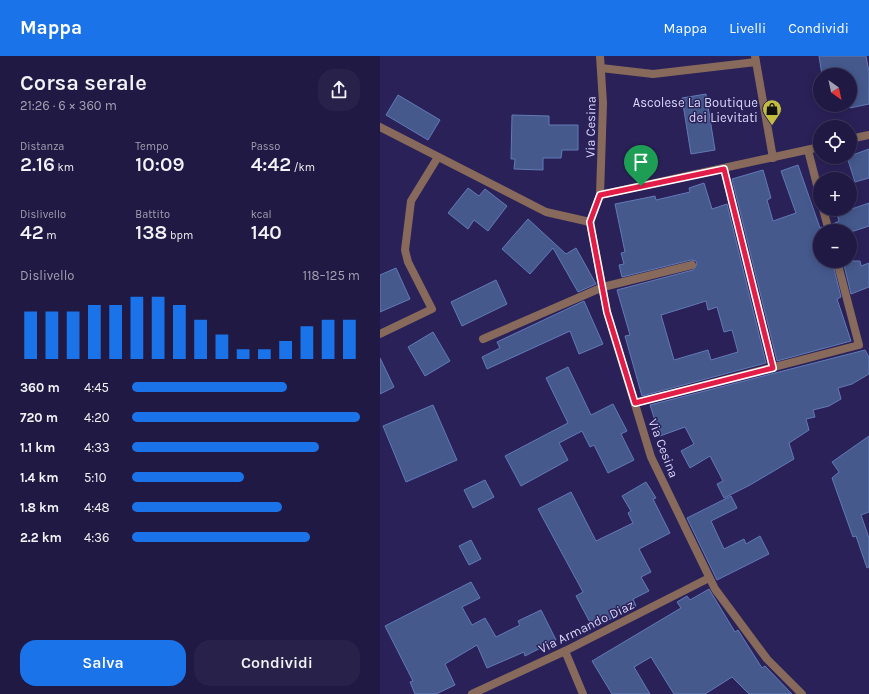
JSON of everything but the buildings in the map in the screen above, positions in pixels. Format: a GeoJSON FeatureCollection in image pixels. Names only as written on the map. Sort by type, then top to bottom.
{"type":"FeatureCollection","features":[{"type":"Feature","properties":{"kind":"street","name":"Via Cesina"},"geometry":{"type":"LineString","coordinates":[[600,56],[603,103],[600,195],[590,222],[607,312],[651,457],[709,578],[767,659],[802,694]]}},
{"type":"Feature","properties":{"kind":"street"},"geometry":{"type":"LineString","coordinates":[[601,68],[653,74],[755,59],[773,158]]}},
{"type":"Feature","properties":{"kind":"street"},"geometry":{"type":"LineString","coordinates":[[380,127],[546,212],[590,222]]}},
{"type":"Feature","properties":{"kind":"street"},"geometry":{"type":"LineString","coordinates":[[857,138],[869,135]]}},
{"type":"Feature","properties":{"kind":"street"},"geometry":{"type":"LineString","coordinates":[[600,195],[813,149]]}},
{"type":"Feature","properties":{"kind":"street"},"geometry":{"type":"LineString","coordinates":[[808,150],[814,172]]}},
{"type":"Feature","properties":{"kind":"street"},"geometry":{"type":"LineString","coordinates":[[380,334],[432,309],[408,262],[405,250],[411,201],[438,157]]}},
{"type":"Feature","properties":{"kind":"street"},"geometry":{"type":"LineString","coordinates":[[724,169],[773,368]]}},
{"type":"Feature","properties":{"kind":"street"},"geometry":{"type":"LineString","coordinates":[[483,339],[603,287],[692,265]]}},
{"type":"Feature","properties":{"kind":"street"},"geometry":{"type":"LineString","coordinates":[[635,403],[773,368],[859,344],[839,268]]}},
{"type":"Feature","properties":{"kind":"street","name":"Via Armando Diaz"},"geometry":{"type":"LineString","coordinates":[[472,694],[565,651],[709,578]]}},
{"type":"Feature","properties":{"kind":"street"},"geometry":{"type":"LineString","coordinates":[[565,651],[583,694]]}},
{"type":"Feature","properties":{"kind":"place","name":"Ascolese La Boutique dei Lievitati"},"geometry":{"type":"Point","coordinates":[772,126]}},
{"type":"Feature","properties":{"kind":"route"},"geometry":{"type":"LineString","coordinates":[[724,169],[773,368],[635,403],[607,312],[590,222],[600,195],[641,186],[724,169]]}}]}
